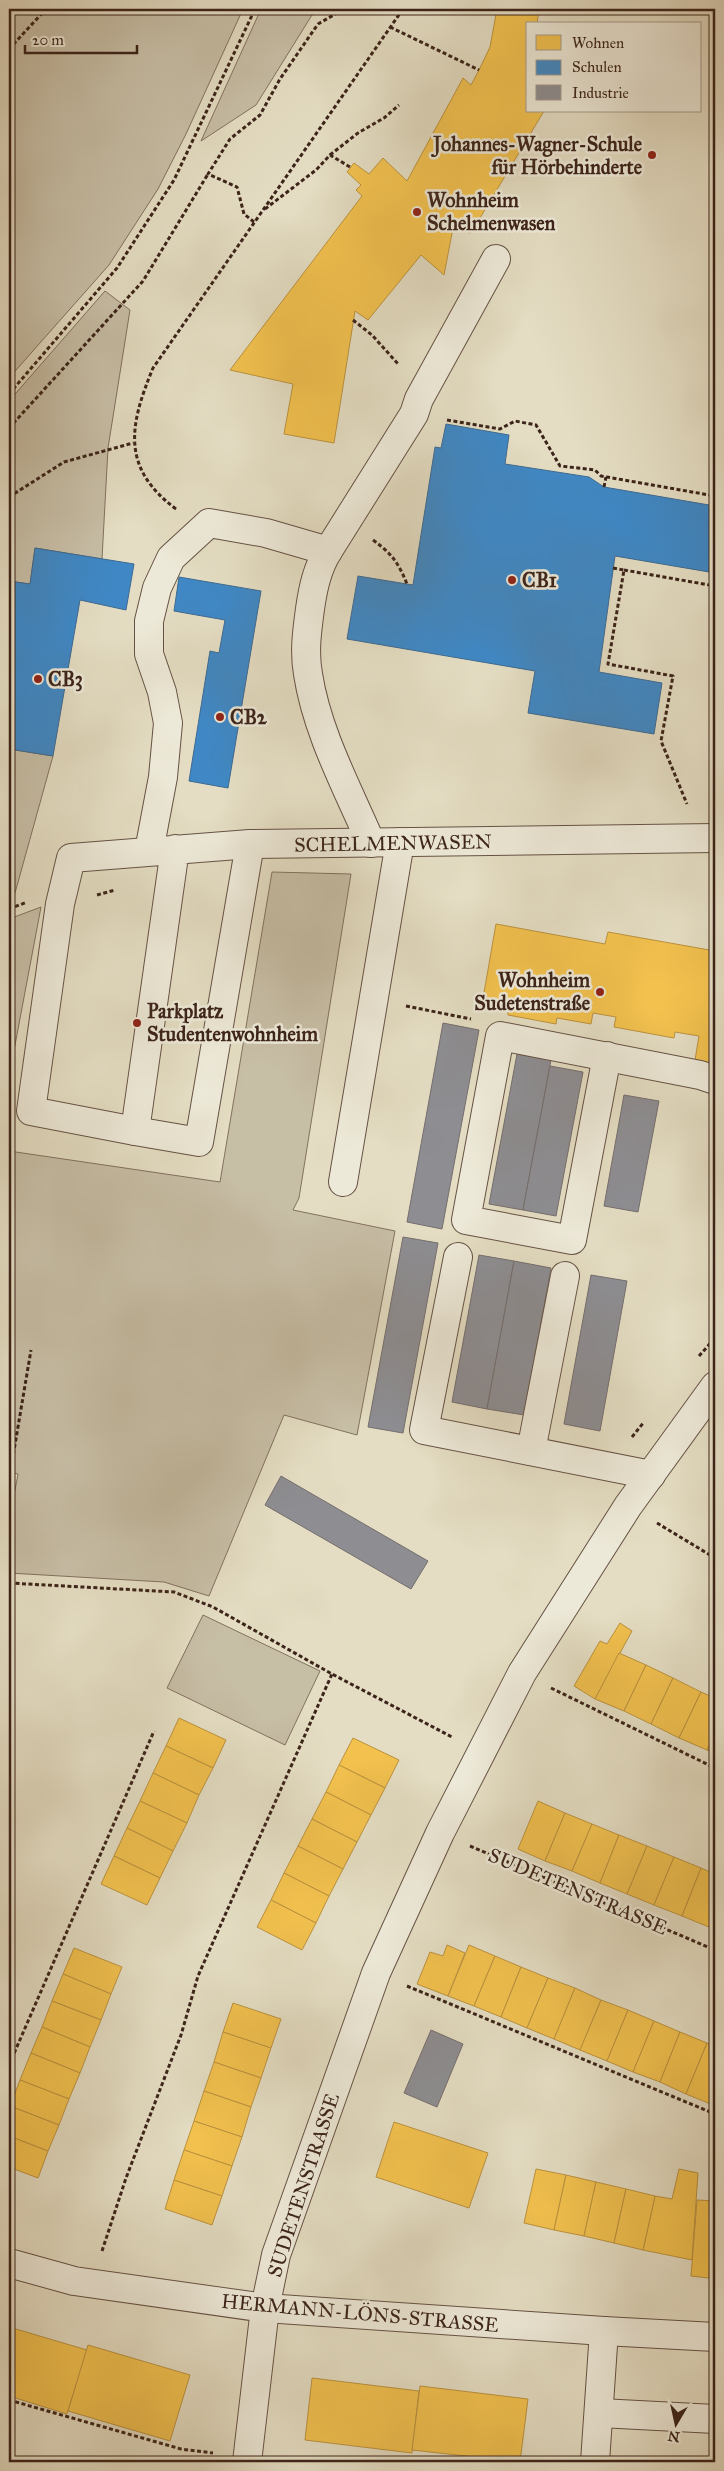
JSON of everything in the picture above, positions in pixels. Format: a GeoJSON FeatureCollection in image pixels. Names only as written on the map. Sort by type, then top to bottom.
{"type":"FeatureCollection","features":[{"type":"Feature","properties":{"kind":"street"},"geometry":{"type":"LineString","coordinates":[[371,843],[319,719],[308,674],[306,637],[316,579],[335,540],[414,414],[419,399],[496,259]]}},
{"type":"Feature","properties":{"kind":"street"},"geometry":{"type":"LineString","coordinates":[[250,844],[199,1142],[135,1130],[162,850],[163,777],[168,723],[162,692],[150,654],[149,621],[157,588],[171,558],[209,523],[266,533],[335,540]]}},
{"type":"Feature","properties":{"kind":"street","name":"SCHELMENWASEN"},"geometry":{"type":"LineString","coordinates":[[135,1130],[30,1111],[60,904],[71,858],[250,844],[708,839]]}},
{"type":"Feature","properties":{"kind":"street"},"geometry":{"type":"LineString","coordinates":[[343,1182],[400,842]]}},
{"type":"Feature","properties":{"kind":"street"},"geometry":{"type":"LineString","coordinates":[[607,1056],[572,1240],[466,1220],[500,1036],[607,1056],[700,1075],[715,1080]]}},
{"type":"Feature","properties":{"kind":"street"},"geometry":{"type":"LineString","coordinates":[[458,1257],[424,1430],[651,1475]]}},
{"type":"Feature","properties":{"kind":"street"},"geometry":{"type":"LineString","coordinates":[[531,1451],[565,1276]]}},
{"type":"Feature","properties":{"kind":"street","name":"SUDETENSTRASSE"},"geometry":{"type":"LineString","coordinates":[[248,2460],[265,2308],[276,2255],[376,1974],[440,1833],[522,1673],[628,1506],[715,1386]]}},
{"type":"Feature","properties":{"kind":"street","name":"HERMANN-LÖNS-STRASSE"},"geometry":{"type":"LineString","coordinates":[[9,2263],[74,2281],[96,2285],[265,2308],[604,2332],[715,2337]]}},
{"type":"Feature","properties":{"kind":"street"},"geometry":{"type":"LineString","coordinates":[[595,2462],[600,2412],[604,2332]]}},
{"type":"Feature","properties":{"kind":"street"},"geometry":{"type":"LineString","coordinates":[[600,2412],[715,2419]]}},
{"type":"Feature","properties":{"kind":"path"},"geometry":{"type":"LineString","coordinates":[[9,49],[46,9]]}},
{"type":"Feature","properties":{"kind":"path"},"geometry":{"type":"LineString","coordinates":[[9,394],[117,268],[158,204],[178,172],[255,9]]}},
{"type":"Feature","properties":{"kind":"path"},"geometry":{"type":"LineString","coordinates":[[9,428],[143,281],[230,139],[260,116],[280,79],[318,24],[344,9]]}},
{"type":"Feature","properties":{"kind":"path"},"geometry":{"type":"LineString","coordinates":[[209,523],[185,516],[161,498],[142,471],[133,443],[142,393],[153,368],[403,9]]}},
{"type":"Feature","properties":{"kind":"path"},"geometry":{"type":"LineString","coordinates":[[390,27],[479,70]]}},
{"type":"Feature","properties":{"kind":"path"},"geometry":{"type":"LineString","coordinates":[[263,211],[316,170],[330,155],[358,133],[384,118],[399,105]]}},
{"type":"Feature","properties":{"kind":"path"},"geometry":{"type":"LineString","coordinates":[[330,155],[350,167]]}},
{"type":"Feature","properties":{"kind":"path"},"geometry":{"type":"LineString","coordinates":[[208,174],[237,187],[244,214],[254,222]]}},
{"type":"Feature","properties":{"kind":"path"},"geometry":{"type":"LineString","coordinates":[[353,320],[372,335],[392,355],[410,381],[419,399]]}},
{"type":"Feature","properties":{"kind":"path"},"geometry":{"type":"LineString","coordinates":[[446,420],[500,429],[515,421],[536,425],[560,466],[595,470],[601,476],[715,496]]}},
{"type":"Feature","properties":{"kind":"path"},"geometry":{"type":"LineString","coordinates":[[9,497],[64,462],[133,443]]}},
{"type":"Feature","properties":{"kind":"path"},"geometry":{"type":"LineString","coordinates":[[604,487],[606,477]]}},
{"type":"Feature","properties":{"kind":"path"},"geometry":{"type":"LineString","coordinates":[[335,540],[370,537],[390,552],[399,565],[407,584]]}},
{"type":"Feature","properties":{"kind":"path"},"geometry":{"type":"LineString","coordinates":[[613,568],[715,586]]}},
{"type":"Feature","properties":{"kind":"path"},"geometry":{"type":"LineString","coordinates":[[624,570],[608,664],[673,676],[660,741],[708,839]]}},
{"type":"Feature","properties":{"kind":"path"},"geometry":{"type":"LineString","coordinates":[[374,1001],[476,1020],[500,1036]]}},
{"type":"Feature","properties":{"kind":"path"},"geometry":{"type":"LineString","coordinates":[[9,1480],[31,1350]]}},
{"type":"Feature","properties":{"kind":"path"},"geometry":{"type":"LineString","coordinates":[[628,1506],[715,1558]]}},
{"type":"Feature","properties":{"kind":"path"},"geometry":{"type":"LineString","coordinates":[[9,1583],[174,1592],[212,1607],[332,1674],[482,1752]]}},
{"type":"Feature","properties":{"kind":"path"},"geometry":{"type":"LineString","coordinates":[[522,1673],[715,1768]]}},
{"type":"Feature","properties":{"kind":"path"},"geometry":{"type":"LineString","coordinates":[[96,2285],[103,2244],[181,2035],[198,1976],[332,1674]]}},
{"type":"Feature","properties":{"kind":"path"},"geometry":{"type":"LineString","coordinates":[[9,2065],[154,1731]]}},
{"type":"Feature","properties":{"kind":"path","name":"SUDETENSTRASSE"},"geometry":{"type":"LineString","coordinates":[[440,1833],[715,1950]]}},
{"type":"Feature","properties":{"kind":"path"},"geometry":{"type":"LineString","coordinates":[[376,1974],[715,2114]]}},
{"type":"Feature","properties":{"kind":"path"},"geometry":{"type":"LineString","coordinates":[[9,2400],[181,2449],[248,2460]]}},
{"type":"Feature","properties":{"kind":"shaded area"},"geometry":{"type":"Polygon","coordinates":[[[9,9],[243,9],[186,134],[158,189],[109,265],[9,378],[9,9]]]}},
{"type":"Feature","properties":{"kind":"shaded area"},"geometry":{"type":"Polygon","coordinates":[[[261,9],[321,9],[312,15],[256,105],[201,141],[261,9]]]}},
{"type":"Feature","properties":{"kind":"shaded area"},"geometry":{"type":"Polygon","coordinates":[[[105,291],[130,310],[108,448],[102,559],[35,548],[30,584],[9,581],[9,401],[105,291]]]}},
{"type":"Feature","properties":{"kind":"shaded area"},"geometry":{"type":"Polygon","coordinates":[[[9,749],[53,756],[15,893],[9,895],[9,749]]]}},
{"type":"Feature","properties":{"kind":"shaded area"},"geometry":{"type":"Polygon","coordinates":[[[272,872],[351,874],[299,1198],[293,1210],[395,1231],[357,1435],[284,1415],[209,1596],[164,1582],[9,1573],[9,1522],[18,1474],[9,1472],[9,1151],[220,1182],[272,872]]]}},
{"type":"Feature","properties":{"kind":"shaded area"},"geometry":{"type":"Polygon","coordinates":[[[41,907],[9,1077],[9,919],[41,907]]]}},
{"type":"Feature","properties":{"kind":"shaded area"},"geometry":{"type":"Polygon","coordinates":[[[203,1615],[320,1671],[285,1745],[167,1688],[203,1615]]]}},
{"type":"Feature","properties":{"kind":"building: Wohnen","name":"Wohnheim Schelmenwasen"},"geometry":{"type":"Polygon","coordinates":[[[497,9],[539,9],[537,22],[526,22],[526,112],[543,112],[471,233],[453,228],[444,275],[421,255],[368,320],[355,311],[334,443],[284,434],[293,384],[230,370],[362,196],[356,190],[361,185],[347,172],[354,163],[369,174],[383,158],[407,181],[463,78],[471,85],[490,47],[497,9]]]}},
{"type":"Feature","properties":{"kind":"building: Wohnen","name":"Wohnheim Sudetenstraße"},"geometry":{"type":"Polygon","coordinates":[[[496,924],[605,944],[608,932],[715,951],[710,979],[715,980],[715,1064],[695,1060],[699,1036],[675,1032],[674,1038],[614,1027],[616,1017],[593,1013],[591,1024],[557,1018],[556,1024],[508,1015],[508,1009],[482,1004],[496,924]]]}},
{"type":"Feature","properties":{"kind":"building: Wohnen"},"geometry":{"type":"Polygon","coordinates":[[[620,1623],[632,1631],[595,1699],[574,1686],[600,1641],[607,1644],[620,1623]]]}},
{"type":"Feature","properties":{"kind":"building: Wohnen"},"geometry":{"type":"Polygon","coordinates":[[[619,1653],[646,1665],[624,1711],[595,1699],[619,1653]]]}},
{"type":"Feature","properties":{"kind":"building: Wohnen"},"geometry":{"type":"Polygon","coordinates":[[[646,1665],[673,1678],[651,1724],[624,1711],[646,1665]]]}},
{"type":"Feature","properties":{"kind":"building: Wohnen"},"geometry":{"type":"Polygon","coordinates":[[[673,1678],[701,1692],[679,1738],[651,1724],[673,1678]]]}},
{"type":"Feature","properties":{"kind":"building: Wohnen"},"geometry":{"type":"Polygon","coordinates":[[[701,1692],[715,1698],[715,1733],[707,1750],[679,1738],[701,1692]]]}},
{"type":"Feature","properties":{"kind":"building: Wohnen"},"geometry":{"type":"Polygon","coordinates":[[[179,1718],[226,1740],[213,1768],[166,1746],[179,1718]]]}},
{"type":"Feature","properties":{"kind":"building: Wohnen"},"geometry":{"type":"Polygon","coordinates":[[[715,1733],[715,1754],[707,1750],[715,1733]]]}},
{"type":"Feature","properties":{"kind":"building: Wohnen"},"geometry":{"type":"Polygon","coordinates":[[[353,1738],[399,1760],[385,1788],[339,1765],[353,1738]]]}},
{"type":"Feature","properties":{"kind":"building: Wohnen"},"geometry":{"type":"Polygon","coordinates":[[[166,1746],[213,1768],[199,1795],[153,1773],[166,1746]]]}},
{"type":"Feature","properties":{"kind":"building: Wohnen"},"geometry":{"type":"Polygon","coordinates":[[[339,1765],[385,1788],[371,1815],[326,1792],[339,1765]]]}},
{"type":"Feature","properties":{"kind":"building: Wohnen"},"geometry":{"type":"Polygon","coordinates":[[[153,1773],[199,1795],[187,1823],[140,1801],[153,1773]]]}},
{"type":"Feature","properties":{"kind":"building: Wohnen"},"geometry":{"type":"Polygon","coordinates":[[[326,1792],[371,1815],[357,1842],[312,1819],[326,1792]]]}},
{"type":"Feature","properties":{"kind":"building: Wohnen"},"geometry":{"type":"Polygon","coordinates":[[[140,1801],[187,1823],[173,1851],[127,1828],[140,1801]]]}},
{"type":"Feature","properties":{"kind":"building: Wohnen"},"geometry":{"type":"Polygon","coordinates":[[[538,1801],[565,1813],[545,1861],[518,1849],[538,1801]]]}},
{"type":"Feature","properties":{"kind":"building: Wohnen"},"geometry":{"type":"Polygon","coordinates":[[[565,1813],[592,1824],[572,1871],[545,1861],[565,1813]]]}},
{"type":"Feature","properties":{"kind":"building: Wohnen"},"geometry":{"type":"Polygon","coordinates":[[[312,1819],[357,1842],[343,1869],[298,1846],[312,1819]]]}},
{"type":"Feature","properties":{"kind":"building: Wohnen"},"geometry":{"type":"Polygon","coordinates":[[[592,1824],[619,1835],[600,1883],[572,1871],[592,1824]]]}},
{"type":"Feature","properties":{"kind":"building: Wohnen"},"geometry":{"type":"Polygon","coordinates":[[[127,1828],[173,1851],[160,1878],[114,1856],[127,1828]]]}},
{"type":"Feature","properties":{"kind":"building: Wohnen"},"geometry":{"type":"Polygon","coordinates":[[[619,1835],[647,1846],[627,1894],[600,1883],[619,1835]]]}},
{"type":"Feature","properties":{"kind":"building: Wohnen"},"geometry":{"type":"Polygon","coordinates":[[[298,1846],[343,1869],[329,1896],[284,1873],[298,1846]]]}},
{"type":"Feature","properties":{"kind":"building: Wohnen"},"geometry":{"type":"Polygon","coordinates":[[[647,1846],[674,1857],[654,1905],[627,1894],[647,1846]]]}},
{"type":"Feature","properties":{"kind":"building: Wohnen"},"geometry":{"type":"Polygon","coordinates":[[[114,1856],[160,1878],[147,1905],[101,1884],[114,1856]]]}},
{"type":"Feature","properties":{"kind":"building: Wohnen"},"geometry":{"type":"Polygon","coordinates":[[[674,1857],[701,1868],[682,1916],[654,1905],[674,1857]]]}},
{"type":"Feature","properties":{"kind":"building: Wohnen"},"geometry":{"type":"Polygon","coordinates":[[[701,1868],[715,1874],[715,1912],[709,1927],[682,1916],[701,1868]]]}},
{"type":"Feature","properties":{"kind":"building: Wohnen"},"geometry":{"type":"Polygon","coordinates":[[[284,1873],[329,1896],[316,1923],[271,1900],[284,1873]]]}},
{"type":"Feature","properties":{"kind":"building: Wohnen"},"geometry":{"type":"Polygon","coordinates":[[[271,1900],[316,1923],[302,1950],[257,1927],[271,1900]]]}},
{"type":"Feature","properties":{"kind":"building: Wohnen"},"geometry":{"type":"Polygon","coordinates":[[[715,1912],[715,1930],[709,1927],[715,1912]]]}},
{"type":"Feature","properties":{"kind":"building: Wohnen"},"geometry":{"type":"Polygon","coordinates":[[[447,1945],[465,1953],[448,1996],[417,1984],[430,1952],[443,1956],[447,1945]]]}},
{"type":"Feature","properties":{"kind":"building: Wohnen"},"geometry":{"type":"Polygon","coordinates":[[[469,1945],[495,1956],[474,2006],[448,1996],[469,1945]]]}},
{"type":"Feature","properties":{"kind":"building: Wohnen"},"geometry":{"type":"Polygon","coordinates":[[[74,1948],[122,1967],[111,1994],[63,1974],[74,1948]]]}},
{"type":"Feature","properties":{"kind":"building: Wohnen"},"geometry":{"type":"Polygon","coordinates":[[[495,1956],[521,1967],[501,2017],[474,2006],[495,1956]]]}},
{"type":"Feature","properties":{"kind":"building: Wohnen"},"geometry":{"type":"Polygon","coordinates":[[[521,1967],[548,1978],[527,2028],[501,2017],[521,1967]]]}},
{"type":"Feature","properties":{"kind":"building: Wohnen"},"geometry":{"type":"Polygon","coordinates":[[[63,1974],[111,1994],[101,2020],[52,2001],[63,1974]]]}},
{"type":"Feature","properties":{"kind":"building: Wohnen"},"geometry":{"type":"Polygon","coordinates":[[[548,1978],[575,1988],[554,2039],[527,2028],[548,1978]]]}},
{"type":"Feature","properties":{"kind":"building: Wohnen"},"geometry":{"type":"Polygon","coordinates":[[[575,1988],[601,2000],[580,2050],[554,2039],[575,1988]]]}},
{"type":"Feature","properties":{"kind":"building: Wohnen"},"geometry":{"type":"Polygon","coordinates":[[[601,2000],[628,2010],[607,2061],[580,2050],[601,2000]]]}},
{"type":"Feature","properties":{"kind":"building: Wohnen"},"geometry":{"type":"Polygon","coordinates":[[[52,2001],[101,2020],[90,2047],[42,2027],[52,2001]]]}},
{"type":"Feature","properties":{"kind":"building: Wohnen"},"geometry":{"type":"Polygon","coordinates":[[[233,2003],[281,2019],[271,2048],[223,2032],[233,2003]]]}},
{"type":"Feature","properties":{"kind":"building: Wohnen"},"geometry":{"type":"Polygon","coordinates":[[[628,2010],[654,2021],[633,2072],[607,2061],[628,2010]]]}},
{"type":"Feature","properties":{"kind":"building: Wohnen"},"geometry":{"type":"Polygon","coordinates":[[[654,2021],[680,2032],[660,2082],[633,2072],[654,2021]]]}},
{"type":"Feature","properties":{"kind":"building: Wohnen"},"geometry":{"type":"Polygon","coordinates":[[[42,2027],[90,2047],[80,2073],[31,2053],[42,2027]]]}},
{"type":"Feature","properties":{"kind":"building: Wohnen"},"geometry":{"type":"Polygon","coordinates":[[[223,2032],[271,2048],[261,2078],[214,2062],[223,2032]]]}},
{"type":"Feature","properties":{"kind":"building: Wohnen"},"geometry":{"type":"Polygon","coordinates":[[[680,2032],[707,2043],[686,2094],[660,2082],[680,2032]]]}},
{"type":"Feature","properties":{"kind":"building: Wohnen"},"geometry":{"type":"Polygon","coordinates":[[[707,2043],[715,2046],[715,2098],[713,2105],[686,2094],[707,2043]]]}},
{"type":"Feature","properties":{"kind":"building: Wohnen"},"geometry":{"type":"Polygon","coordinates":[[[31,2053],[80,2073],[69,2099],[20,2080],[31,2053]]]}},
{"type":"Feature","properties":{"kind":"building: Wohnen"},"geometry":{"type":"Polygon","coordinates":[[[214,2062],[261,2078],[251,2107],[204,2091],[214,2062]]]}},
{"type":"Feature","properties":{"kind":"building: Wohnen"},"geometry":{"type":"Polygon","coordinates":[[[20,2080],[69,2099],[59,2125],[10,2106],[20,2080]]]}},
{"type":"Feature","properties":{"kind":"building: Wohnen"},"geometry":{"type":"Polygon","coordinates":[[[204,2091],[251,2107],[242,2137],[194,2121],[204,2091]]]}},
{"type":"Feature","properties":{"kind":"building: Wohnen"},"geometry":{"type":"Polygon","coordinates":[[[10,2106],[59,2125],[48,2151],[9,2136],[10,2106]]]}},
{"type":"Feature","properties":{"kind":"building: Wohnen"},"geometry":{"type":"Polygon","coordinates":[[[194,2121],[242,2137],[232,2166],[184,2150],[194,2121]]]}},
{"type":"Feature","properties":{"kind":"building: Wohnen"},"geometry":{"type":"Polygon","coordinates":[[[394,2122],[488,2153],[469,2208],[376,2177],[394,2122]]]}},
{"type":"Feature","properties":{"kind":"building: Wohnen"},"geometry":{"type":"Polygon","coordinates":[[[9,2136],[48,2151],[38,2178],[9,2167],[9,2136]]]}},
{"type":"Feature","properties":{"kind":"building: Wohnen"},"geometry":{"type":"Polygon","coordinates":[[[184,2150],[232,2166],[222,2196],[174,2180],[184,2150]]]}},
{"type":"Feature","properties":{"kind":"building: Wohnen"},"geometry":{"type":"Polygon","coordinates":[[[536,2169],[566,2175],[554,2230],[524,2223],[536,2169]]]}},
{"type":"Feature","properties":{"kind":"building: Wohnen"},"geometry":{"type":"Polygon","coordinates":[[[679,2169],[698,2173],[692,2260],[643,2250],[655,2196],[672,2199],[679,2169]]]}},
{"type":"Feature","properties":{"kind":"building: Wohnen"},"geometry":{"type":"Polygon","coordinates":[[[566,2175],[596,2182],[584,2236],[554,2230],[566,2175]]]}},
{"type":"Feature","properties":{"kind":"building: Wohnen"},"geometry":{"type":"Polygon","coordinates":[[[174,2180],[222,2196],[212,2225],[165,2209],[174,2180]]]}},
{"type":"Feature","properties":{"kind":"building: Wohnen"},"geometry":{"type":"Polygon","coordinates":[[[596,2182],[626,2189],[614,2243],[584,2236],[596,2182]]]}},
{"type":"Feature","properties":{"kind":"building: Wohnen"},"geometry":{"type":"Polygon","coordinates":[[[626,2189],[655,2196],[643,2250],[614,2243],[626,2189]]]}},
{"type":"Feature","properties":{"kind":"building: Wohnen"},"geometry":{"type":"Polygon","coordinates":[[[697,2200],[715,2201],[709,2278],[691,2276],[697,2200]]]}},
{"type":"Feature","properties":{"kind":"building: Wohnen"},"geometry":{"type":"Polygon","coordinates":[[[715,2206],[715,2273],[710,2273],[715,2206]]]}},
{"type":"Feature","properties":{"kind":"building: Wohnen"},"geometry":{"type":"Polygon","coordinates":[[[9,2327],[87,2350],[67,2414],[9,2396],[9,2327]]]}},
{"type":"Feature","properties":{"kind":"building: Wohnen"},"geometry":{"type":"Polygon","coordinates":[[[88,2345],[190,2375],[170,2441],[68,2411],[88,2345]]]}},
{"type":"Feature","properties":{"kind":"building: Wohnen"},"geometry":{"type":"Polygon","coordinates":[[[312,2378],[419,2391],[412,2453],[305,2440],[312,2378]]]}},
{"type":"Feature","properties":{"kind":"building: Wohnen"},"geometry":{"type":"Polygon","coordinates":[[[420,2386],[528,2399],[520,2462],[412,2450],[420,2386]]]}},
{"type":"Feature","properties":{"kind":"building: Schulen","name":"CB1"},"geometry":{"type":"Polygon","coordinates":[[[446,424],[509,435],[505,464],[589,477],[604,487],[715,506],[715,573],[615,556],[599,672],[662,683],[654,734],[528,713],[535,671],[347,639],[358,576],[413,585],[435,447],[441,448],[446,424]]]}},
{"type":"Feature","properties":{"kind":"building: Schulen","name":"CB3"},"geometry":{"type":"Polygon","coordinates":[[[35,548],[134,564],[126,610],[80,600],[53,756],[9,749],[9,581],[30,584],[35,548]]]}},
{"type":"Feature","properties":{"kind":"building: Schulen","name":"CB2"},"geometry":{"type":"Polygon","coordinates":[[[179,577],[261,591],[228,788],[189,781],[210,651],[219,653],[225,620],[174,611],[179,577]]]}},
{"type":"Feature","properties":{"kind":"building: Industrie"},"geometry":{"type":"Polygon","coordinates":[[[443,1023],[479,1030],[442,1229],[407,1222],[443,1023]]]}},
{"type":"Feature","properties":{"kind":"building: Industrie"},"geometry":{"type":"Polygon","coordinates":[[[517,1054],[551,1060],[523,1210],[489,1204],[517,1054]]]}},
{"type":"Feature","properties":{"kind":"building: Industrie"},"geometry":{"type":"Polygon","coordinates":[[[550,1066],[583,1072],[556,1216],[523,1210],[550,1066]]]}},
{"type":"Feature","properties":{"kind":"building: Industrie"},"geometry":{"type":"Polygon","coordinates":[[[624,1095],[659,1101],[638,1212],[604,1206],[624,1095]]]}},
{"type":"Feature","properties":{"kind":"building: Industrie"},"geometry":{"type":"Polygon","coordinates":[[[403,1237],[438,1243],[403,1433],[368,1427],[403,1237]]]}},
{"type":"Feature","properties":{"kind":"building: Industrie"},"geometry":{"type":"Polygon","coordinates":[[[479,1255],[514,1261],[487,1409],[452,1402],[479,1255]]]}},
{"type":"Feature","properties":{"kind":"building: Industrie"},"geometry":{"type":"Polygon","coordinates":[[[514,1261],[551,1268],[524,1415],[487,1409],[514,1261]]]}},
{"type":"Feature","properties":{"kind":"building: Industrie"},"geometry":{"type":"Polygon","coordinates":[[[591,1275],[627,1281],[600,1431],[564,1424],[591,1275]]]}},
{"type":"Feature","properties":{"kind":"building: Industrie"},"geometry":{"type":"Polygon","coordinates":[[[281,1476],[428,1561],[411,1589],[265,1505],[281,1476]]]}},
{"type":"Feature","properties":{"kind":"building: Industrie"},"geometry":{"type":"Polygon","coordinates":[[[431,2030],[463,2044],[437,2107],[404,2093],[431,2030]]]}},
{"type":"Feature","properties":{"kind":"building: Industrie"},"geometry":{"type":"Polygon","coordinates":[[[664,2458],[704,2462],[663,2462],[664,2458]]]}},
{"type":"Feature","properties":{"kind":"place","name":"Johannes-Wagner-Schule für Hörbehinderte"},"geometry":{"type":"Point","coordinates":[652,155]}},
{"type":"Feature","properties":{"kind":"place","name":"Wohnheim Schelmenwasen"},"geometry":{"type":"Point","coordinates":[417,212]}},
{"type":"Feature","properties":{"kind":"place","name":"CB1"},"geometry":{"type":"Point","coordinates":[512,580]}},
{"type":"Feature","properties":{"kind":"place","name":"CB3"},"geometry":{"type":"Point","coordinates":[38,679]}},
{"type":"Feature","properties":{"kind":"place","name":"CB2"},"geometry":{"type":"Point","coordinates":[220,717]}},
{"type":"Feature","properties":{"kind":"place","name":"Wohnheim Sudetenstraße"},"geometry":{"type":"Point","coordinates":[600,992]}},
{"type":"Feature","properties":{"kind":"place","name":"Parkplatz Studentenwohnheim"},"geometry":{"type":"Point","coordinates":[137,1023]}}]}
